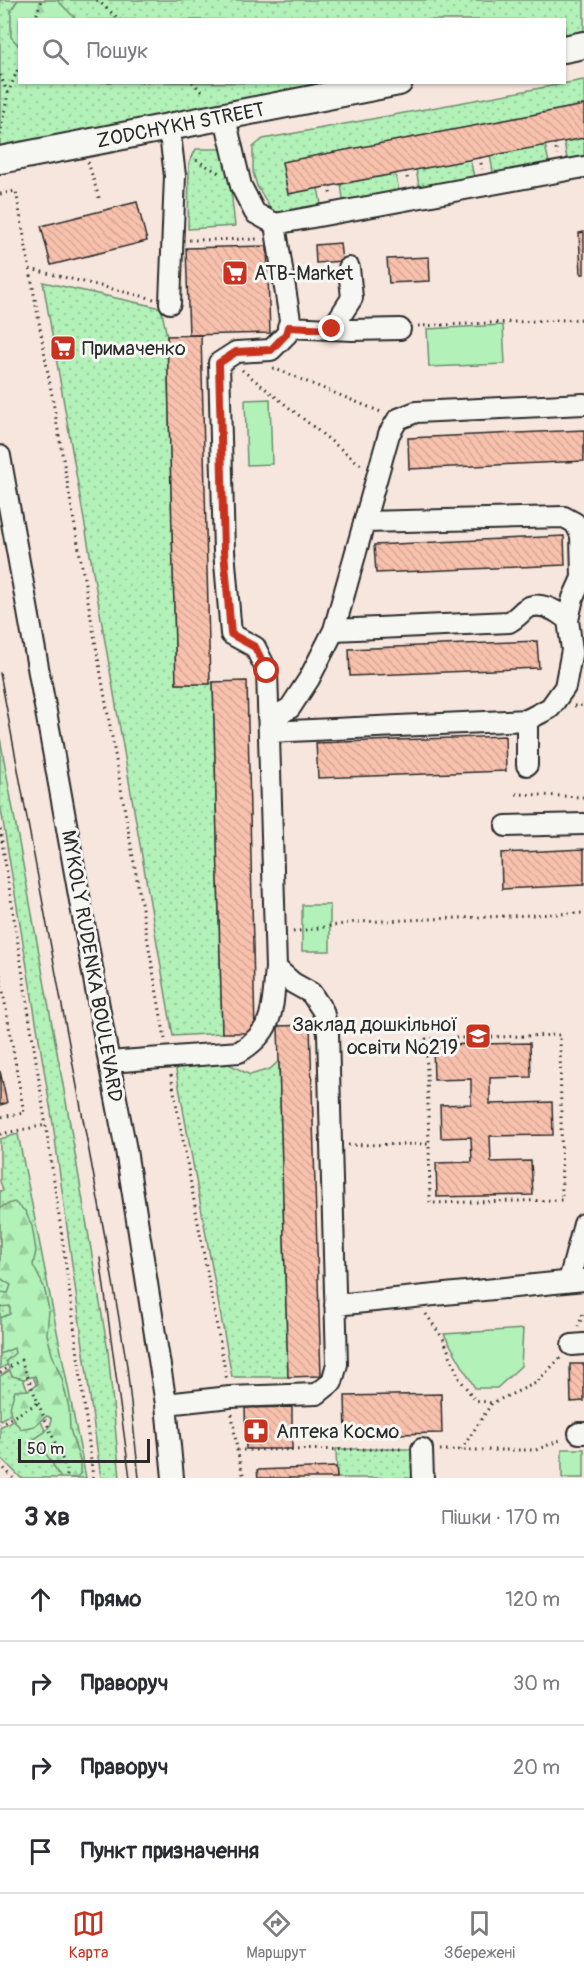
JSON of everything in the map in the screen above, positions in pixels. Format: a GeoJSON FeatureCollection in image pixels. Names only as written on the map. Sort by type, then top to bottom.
{"type":"FeatureCollection","features":[{"type":"Feature","properties":{"kind":"main road"},"geometry":{"type":"LineString","coordinates":[[566,49],[584,45]]}},
{"type":"Feature","properties":{"kind":"main road","name":"ZODCHYKH STREET"},"geometry":{"type":"LineString","coordinates":[[0,159],[171,136],[225,117],[389,84]]}},
{"type":"Feature","properties":{"kind":"street"},"geometry":{"type":"LineString","coordinates":[[109,1062],[239,1052],[254,1043],[267,1027],[276,968],[267,671],[255,647],[231,634],[224,551],[219,363],[236,352],[271,350],[286,334],[290,320],[276,231],[255,213],[241,186],[225,117]]}},
{"type":"Feature","properties":{"kind":"street"},"geometry":{"type":"LineString","coordinates":[[170,303],[176,176],[171,136]]}},
{"type":"Feature","properties":{"kind":"street"},"geometry":{"type":"LineString","coordinates":[[276,231],[584,167]]}},
{"type":"Feature","properties":{"kind":"street"},"geometry":{"type":"LineString","coordinates":[[332,329],[352,298],[348,268]]}},
{"type":"Feature","properties":{"kind":"street"},"geometry":{"type":"LineString","coordinates":[[288,327],[400,329]]}},
{"type":"Feature","properties":{"kind":"street"},"geometry":{"type":"LineString","coordinates":[[269,725],[278,715],[290,708],[309,679],[334,630],[389,434],[399,419],[416,412],[584,404]]}},
{"type":"Feature","properties":{"kind":"street","name":"MYKOLY RUDENKA BOULEVARD"},"geometry":{"type":"LineString","coordinates":[[0,456],[126,1150],[166,1404],[173,1478]]}},
{"type":"Feature","properties":{"kind":"street"},"geometry":{"type":"LineString","coordinates":[[269,725],[527,720],[550,708],[565,687],[572,650],[568,620],[573,598],[582,578],[581,535],[575,523],[564,517],[365,522]]}},
{"type":"Feature","properties":{"kind":"street"},"geometry":{"type":"LineString","coordinates":[[334,630],[509,622],[518,617],[526,608],[541,606],[555,610],[568,620]]}},
{"type":"Feature","properties":{"kind":"street"},"geometry":{"type":"LineString","coordinates":[[526,765],[527,720]]}},
{"type":"Feature","properties":{"kind":"street"},"geometry":{"type":"LineString","coordinates":[[506,826],[584,824]]}},
{"type":"Feature","properties":{"kind":"street"},"geometry":{"type":"LineString","coordinates":[[166,1404],[230,1397],[317,1394],[332,1382],[337,1364],[328,1033],[322,1011],[310,993],[292,983],[276,968]]}},
{"type":"Feature","properties":{"kind":"street"},"geometry":{"type":"LineString","coordinates":[[335,1305],[576,1280],[584,1224]]}},
{"type":"Feature","properties":{"kind":"street"},"geometry":{"type":"LineString","coordinates":[[422,1449],[423,1478]]}},
{"type":"Feature","properties":{"kind":"path"},"geometry":{"type":"LineString","coordinates":[[36,18],[41,0]]}},
{"type":"Feature","properties":{"kind":"path"},"geometry":{"type":"LineString","coordinates":[[97,0],[118,18]]}},
{"type":"Feature","properties":{"kind":"path"},"geometry":{"type":"LineString","coordinates":[[0,135],[8,93],[18,69]]}},
{"type":"Feature","properties":{"kind":"path"},"geometry":{"type":"LineString","coordinates":[[0,75],[8,93]]}},
{"type":"Feature","properties":{"kind":"path"},"geometry":{"type":"LineString","coordinates":[[194,84],[202,91]]}},
{"type":"Feature","properties":{"kind":"path"},"geometry":{"type":"LineString","coordinates":[[171,136],[241,186]]}},
{"type":"Feature","properties":{"kind":"path"},"geometry":{"type":"LineString","coordinates":[[88,162],[99,198]]}},
{"type":"Feature","properties":{"kind":"path"},"geometry":{"type":"LineString","coordinates":[[0,194],[16,191],[230,1397],[237,1450],[244,1478]]}},
{"type":"Feature","properties":{"kind":"path"},"geometry":{"type":"LineString","coordinates":[[172,241],[276,231]]}},
{"type":"Feature","properties":{"kind":"path"},"geometry":{"type":"LineString","coordinates":[[30,269],[170,303]]}},
{"type":"Feature","properties":{"kind":"path"},"geometry":{"type":"LineString","coordinates":[[400,329],[425,325],[584,319]]}},
{"type":"Feature","properties":{"kind":"path"},"geometry":{"type":"LineString","coordinates":[[226,358],[377,478]]}},
{"type":"Feature","properties":{"kind":"path"},"geometry":{"type":"LineString","coordinates":[[268,366],[399,419]]}},
{"type":"Feature","properties":{"kind":"path"},"geometry":{"type":"LineString","coordinates":[[516,794],[584,797]]}},
{"type":"Feature","properties":{"kind":"path"},"geometry":{"type":"LineString","coordinates":[[0,830],[78,1346],[93,1478]]}},
{"type":"Feature","properties":{"kind":"path"},"geometry":{"type":"LineString","coordinates":[[275,934],[356,922],[584,913]]}},
{"type":"Feature","properties":{"kind":"path"},"geometry":{"type":"LineString","coordinates":[[0,974],[24,1113],[0,1117]]}},
{"type":"Feature","properties":{"kind":"path"},"geometry":{"type":"LineString","coordinates":[[560,1035],[562,1200],[430,1203],[429,1144],[426,1039],[560,1035]]}},
{"type":"Feature","properties":{"kind":"path"},"geometry":{"type":"LineString","coordinates":[[0,1134],[46,1125]]}},
{"type":"Feature","properties":{"kind":"path"},"geometry":{"type":"LineString","coordinates":[[331,1145],[429,1144]]}},
{"type":"Feature","properties":{"kind":"path"},"geometry":{"type":"LineString","coordinates":[[414,1297],[444,1340],[459,1378],[475,1400],[492,1403]]}},
{"type":"Feature","properties":{"kind":"path"},"geometry":{"type":"LineString","coordinates":[[461,1450],[492,1403],[536,1383],[578,1345],[584,1311]]}},
{"type":"Feature","properties":{"kind":"path"},"geometry":{"type":"LineString","coordinates":[[0,1373],[21,1360],[68,1472],[66,1478]]}},
{"type":"Feature","properties":{"kind":"path"},"geometry":{"type":"LineString","coordinates":[[0,1424],[38,1403]]}},
{"type":"Feature","properties":{"kind":"path"},"geometry":{"type":"LineString","coordinates":[[0,1464],[13,1478]]}},
{"type":"Feature","properties":{"kind":"green space"},"geometry":{"type":"Polygon","coordinates":[[[0,0],[584,0],[584,32],[566,36],[566,18],[18,18],[18,84],[333,84],[0,149],[0,0]]]}},
{"type":"Feature","properties":{"kind":"green space"},"geometry":{"type":"Polygon","coordinates":[[[18,0],[57,0],[75,18],[18,18],[18,45],[11,37],[11,10],[18,0]]]}},
{"type":"Feature","properties":{"kind":"green space"},"geometry":{"type":"Polygon","coordinates":[[[584,80],[584,105],[283,162],[318,188],[322,209],[282,215],[272,211],[257,186],[253,172],[253,147],[263,139],[584,80]]]}},
{"type":"Feature","properties":{"kind":"green space"},"geometry":{"type":"Polygon","coordinates":[[[584,138],[584,161],[568,164],[564,142],[584,138]]]}},
{"type":"Feature","properties":{"kind":"green space"},"geometry":{"type":"Polygon","coordinates":[[[545,145],[550,167],[494,178],[490,155],[545,145]]]}},
{"type":"Feature","properties":{"kind":"green space"},"geometry":{"type":"Polygon","coordinates":[[[196,149],[221,149],[228,164],[235,226],[188,229],[189,163],[196,149]]]}},
{"type":"Feature","properties":{"kind":"green space"},"geometry":{"type":"Polygon","coordinates":[[[470,159],[475,181],[420,192],[416,169],[470,159]]]}},
{"type":"Feature","properties":{"kind":"green space"},"geometry":{"type":"Polygon","coordinates":[[[395,173],[400,195],[344,206],[341,184],[395,173]]]}},
{"type":"Feature","properties":{"kind":"green space"},"geometry":{"type":"Polygon","coordinates":[[[43,282],[161,308],[167,336],[176,684],[213,682],[222,1033],[173,1036],[43,282]]]}},
{"type":"Feature","properties":{"kind":"green space"},"geometry":{"type":"Polygon","coordinates":[[[503,325],[505,364],[429,367],[427,329],[503,325]]]}},
{"type":"Feature","properties":{"kind":"green space"},"geometry":{"type":"Polygon","coordinates":[[[270,399],[272,464],[247,465],[245,400],[270,399]]]}},
{"type":"Feature","properties":{"kind":"green space"},"geometry":{"type":"Polygon","coordinates":[[[0,738],[69,1118],[108,1351],[120,1478],[101,1478],[53,1124],[0,803],[0,738]]]}},
{"type":"Feature","properties":{"kind":"green space"},"geometry":{"type":"Polygon","coordinates":[[[302,905],[330,905],[330,951],[302,951],[302,905]]]}},
{"type":"Feature","properties":{"kind":"green space"},"geometry":{"type":"Polygon","coordinates":[[[279,1061],[288,1377],[232,1377],[175,1065],[227,1063],[250,1075],[270,1069],[279,1061]]]}},
{"type":"Feature","properties":{"kind":"green space"},"geometry":{"type":"Polygon","coordinates":[[[18,1134],[86,1478],[71,1478],[73,1473],[24,1355],[0,1369],[0,1191],[3,1190],[0,1181],[0,1139],[18,1134]]]}},
{"type":"Feature","properties":{"kind":"green space"},"geometry":{"type":"Polygon","coordinates":[[[14,1202],[25,1211],[32,1226],[36,1251],[33,1265],[44,1287],[49,1310],[47,1334],[62,1379],[69,1408],[70,1429],[80,1461],[80,1474],[76,1478],[61,1478],[34,1439],[45,1432],[51,1424],[51,1418],[47,1416],[34,1426],[21,1429],[10,1411],[15,1391],[28,1390],[38,1384],[35,1376],[24,1379],[12,1376],[6,1361],[15,1353],[14,1348],[0,1354],[0,1318],[10,1314],[10,1306],[0,1307],[0,1292],[8,1293],[11,1285],[0,1278],[0,1210],[3,1206],[14,1202]]]}},
{"type":"Feature","properties":{"kind":"green space"},"geometry":{"type":"Polygon","coordinates":[[[523,1329],[521,1366],[497,1388],[475,1388],[444,1334],[523,1329]]]}},
{"type":"Feature","properties":{"kind":"green space"},"geometry":{"type":"Polygon","coordinates":[[[17,1366],[33,1402],[0,1420],[0,1376],[17,1366]]]}},
{"type":"Feature","properties":{"kind":"green space"},"geometry":{"type":"Polygon","coordinates":[[[35,1408],[63,1471],[60,1478],[21,1478],[0,1457],[0,1427],[35,1408]]]}},
{"type":"Feature","properties":{"kind":"green space"},"geometry":{"type":"Polygon","coordinates":[[[336,1449],[422,1449],[423,1478],[337,1478],[336,1449]]]}},
{"type":"Feature","properties":{"kind":"green space"},"geometry":{"type":"Polygon","coordinates":[[[562,1449],[584,1449],[584,1478],[562,1478],[562,1449]]]}},
{"type":"Feature","properties":{"kind":"building"},"geometry":{"type":"Polygon","coordinates":[[[584,105],[584,138],[288,194],[282,162],[584,105]]]}},
{"type":"Feature","properties":{"kind":"building"},"geometry":{"type":"Polygon","coordinates":[[[137,202],[147,241],[51,265],[41,226],[137,202]]]}},
{"type":"Feature","properties":{"kind":"building"},"geometry":{"type":"Polygon","coordinates":[[[584,232],[584,274],[581,274],[579,233],[584,232]]]}},
{"type":"Feature","properties":{"kind":"building"},"geometry":{"type":"Polygon","coordinates":[[[340,243],[342,261],[316,263],[315,245],[340,243]]]}},
{"type":"Feature","properties":{"kind":"building"},"geometry":{"type":"Polygon","coordinates":[[[267,246],[270,333],[189,335],[186,248],[267,246]]]}},
{"type":"Feature","properties":{"kind":"building"},"geometry":{"type":"Polygon","coordinates":[[[429,257],[430,281],[389,283],[387,259],[429,257]]]}},
{"type":"Feature","properties":{"kind":"building"},"geometry":{"type":"Polygon","coordinates":[[[201,335],[210,684],[176,684],[167,336],[201,335]]]}},
{"type":"Feature","properties":{"kind":"building"},"geometry":{"type":"Polygon","coordinates":[[[584,430],[584,461],[409,469],[408,438],[584,430]]]}},
{"type":"Feature","properties":{"kind":"building"},"geometry":{"type":"Polygon","coordinates":[[[564,536],[565,565],[376,573],[374,545],[564,536]]]}},
{"type":"Feature","properties":{"kind":"building"},"geometry":{"type":"Polygon","coordinates":[[[537,641],[539,668],[350,676],[349,649],[537,641]]]}},
{"type":"Feature","properties":{"kind":"building"},"geometry":{"type":"Polygon","coordinates":[[[247,681],[255,1033],[222,1033],[213,682],[247,681]]]}},
{"type":"Feature","properties":{"kind":"building"},"geometry":{"type":"Polygon","coordinates":[[[505,736],[506,771],[318,778],[316,743],[505,736]]]}},
{"type":"Feature","properties":{"kind":"building"},"geometry":{"type":"Polygon","coordinates":[[[584,849],[584,885],[502,889],[501,853],[584,849]]]}},
{"type":"Feature","properties":{"kind":"building"},"geometry":{"type":"Polygon","coordinates":[[[310,1025],[321,1376],[288,1377],[278,1026],[310,1025]]]}},
{"type":"Feature","properties":{"kind":"building"},"geometry":{"type":"Polygon","coordinates":[[[530,1043],[531,1077],[490,1078],[490,1104],[552,1102],[553,1135],[490,1136],[491,1162],[531,1161],[533,1195],[437,1197],[436,1163],[472,1162],[471,1137],[441,1138],[440,1105],[471,1104],[471,1079],[434,1080],[433,1045],[530,1043]]]}},
{"type":"Feature","properties":{"kind":"building"},"geometry":{"type":"Polygon","coordinates":[[[0,1071],[7,1103],[0,1105],[0,1071]]]}},
{"type":"Feature","properties":{"kind":"building"},"geometry":{"type":"Polygon","coordinates":[[[570,1364],[584,1364],[584,1401],[571,1402],[570,1364]]]}},
{"type":"Feature","properties":{"kind":"building"},"geometry":{"type":"Polygon","coordinates":[[[441,1394],[442,1433],[346,1435],[345,1396],[441,1394]]]}},
{"type":"Feature","properties":{"kind":"building"},"geometry":{"type":"Polygon","coordinates":[[[292,1407],[292,1449],[246,1449],[245,1408],[292,1407]]]}},
{"type":"Feature","properties":{"kind":"building"},"geometry":{"type":"Polygon","coordinates":[[[336,1467],[337,1478],[258,1478],[257,1470],[336,1467]]]}},
{"type":"Feature","properties":{"kind":"tram line"},"geometry":{"type":"LineString","coordinates":[[0,673],[108,1253],[127,1366],[139,1478]]}},
{"type":"Feature","properties":{"kind":"tram line"},"geometry":{"type":"LineString","coordinates":[[100,1258],[130,1478]]}},
{"type":"Feature","properties":{"kind":"place","name":"ATB-Market"},"geometry":{"type":"Point","coordinates":[235,273]}},
{"type":"Feature","properties":{"kind":"place","name":"Примаченко"},"geometry":{"type":"Point","coordinates":[63,348]}},
{"type":"Feature","properties":{"kind":"place","name":"Заклад дошкільної освіти №219"},"geometry":{"type":"Point","coordinates":[478,1036]}},
{"type":"Feature","properties":{"kind":"place","name":"Аптека Космо"},"geometry":{"type":"Point","coordinates":[256,1431]}},
{"type":"Feature","properties":{"kind":"route"},"geometry":{"type":"LineString","coordinates":[[267,671],[255,647],[231,634],[224,551],[219,363],[236,352],[271,350],[286,334],[288,327],[332,329]]}}]}
